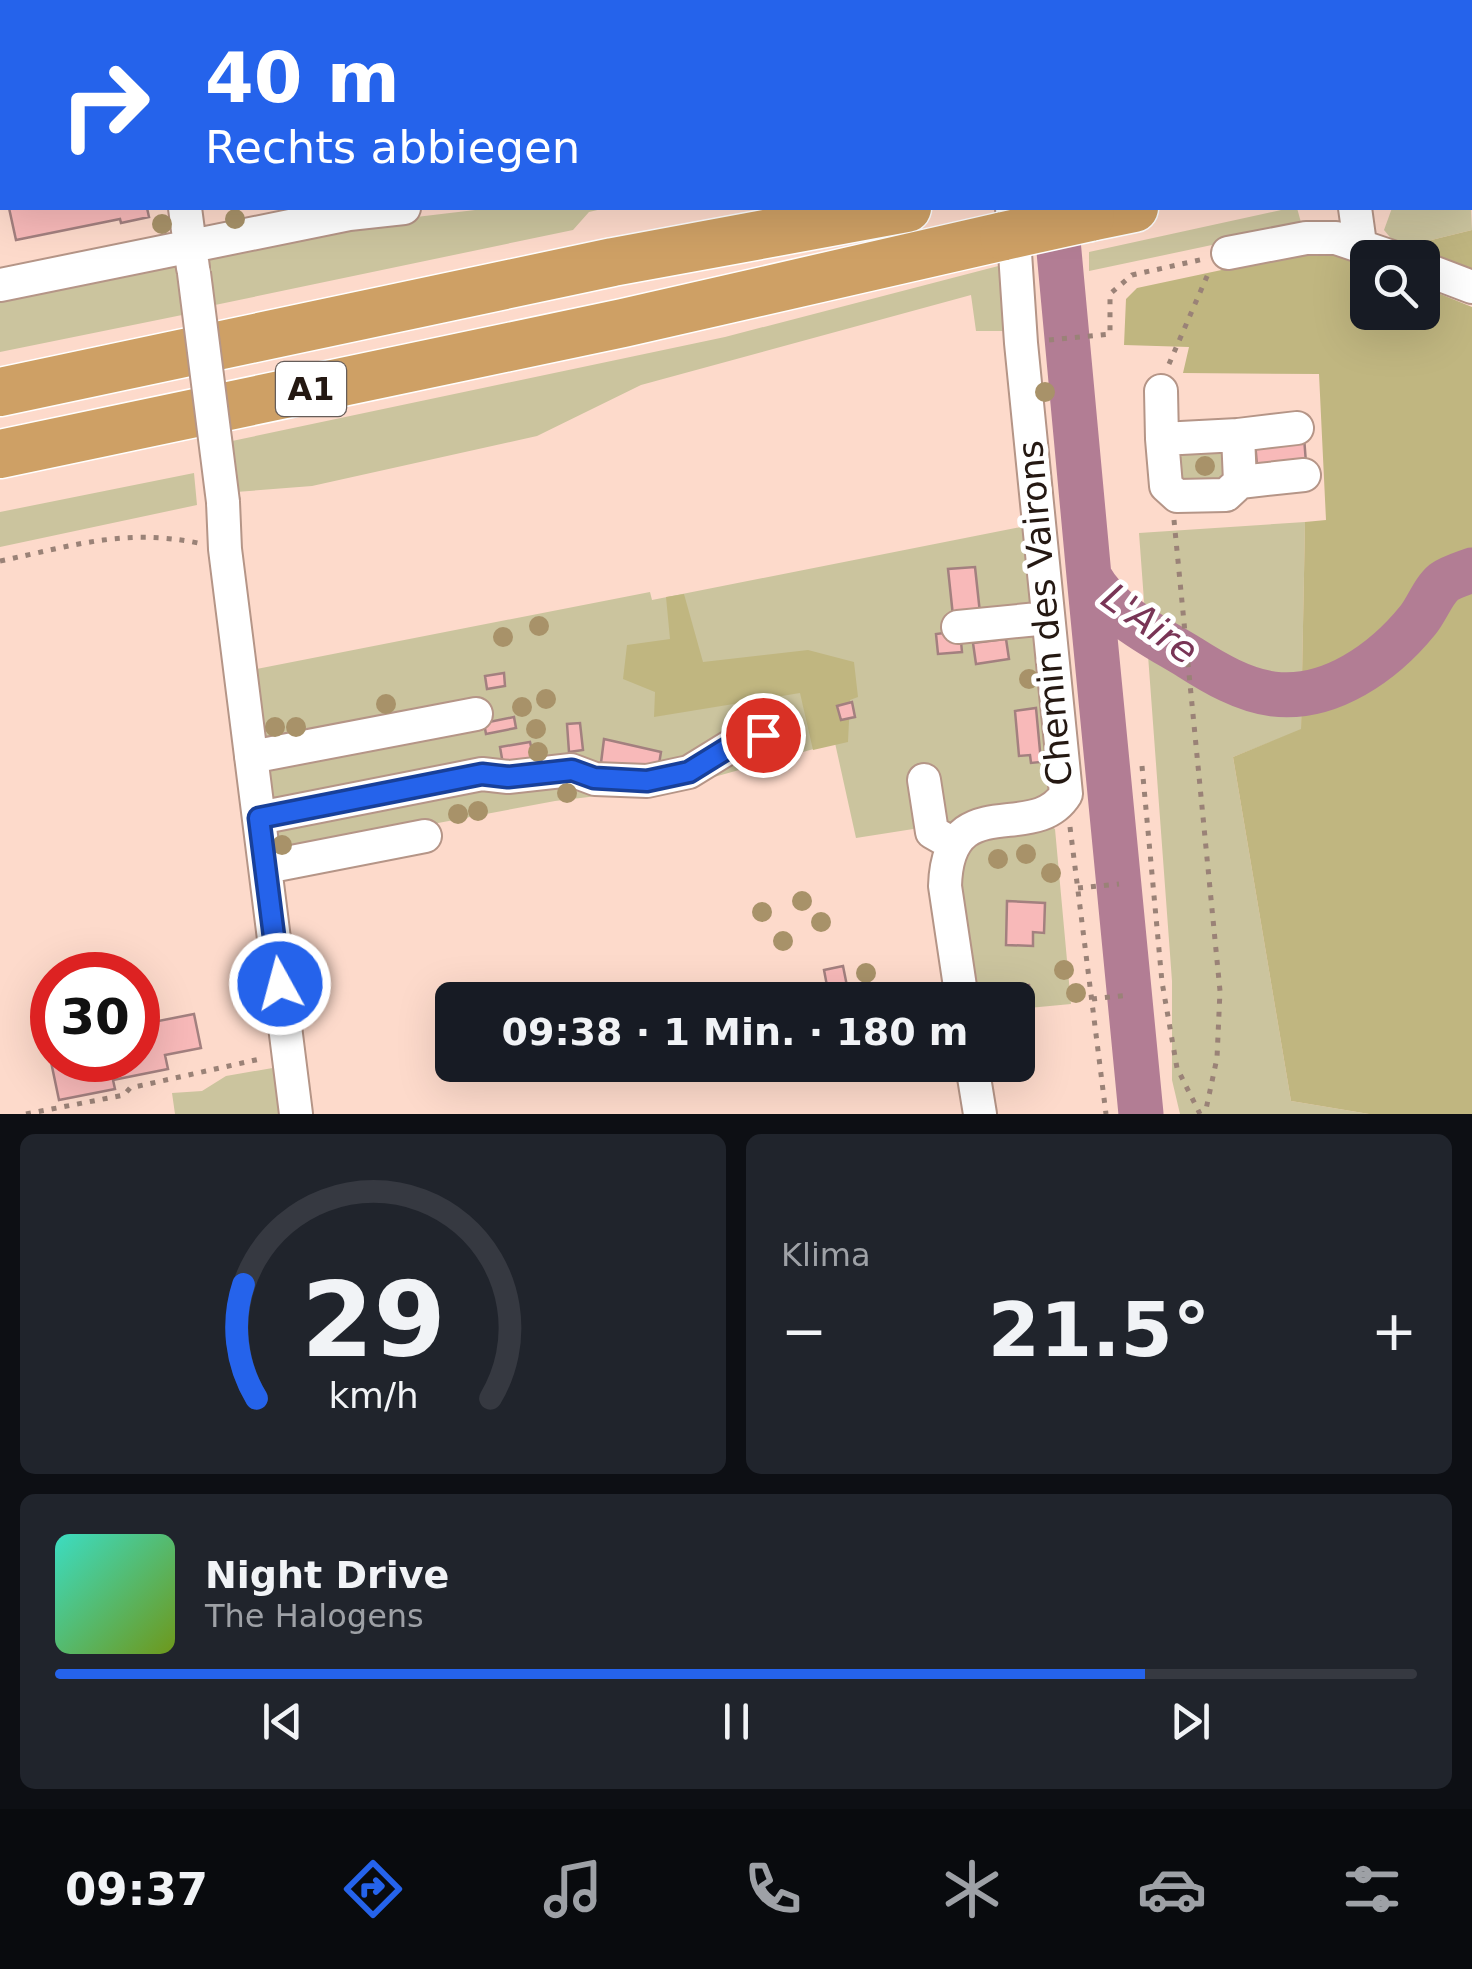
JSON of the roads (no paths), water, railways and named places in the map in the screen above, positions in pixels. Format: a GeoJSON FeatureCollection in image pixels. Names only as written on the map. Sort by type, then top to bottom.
{"type":"FeatureCollection","features":[{"type":"Feature","properties":{"kind":"highway","name":"A1"},"geometry":{"type":"LineString","coordinates":[[0,392],[613,262],[897,210]]}},
{"type":"Feature","properties":{"kind":"highway","name":"A1"},"geometry":{"type":"LineString","coordinates":[[0,454],[603,328],[1008,222],[1112,212]]}},
{"type":"Feature","properties":{"kind":"street"},"geometry":{"type":"LineString","coordinates":[[186,210],[296,1114]]}},
{"type":"Feature","properties":{"kind":"street"},"geometry":{"type":"LineString","coordinates":[[0,284],[192,259],[349,214],[386,210]]}},
{"type":"Feature","properties":{"kind":"street"},"geometry":{"type":"LineString","coordinates":[[1355,210],[1359,240]]}},
{"type":"Feature","properties":{"kind":"street","name":"Chemin des Vairons"},"geometry":{"type":"LineString","coordinates":[[953,844],[973,827],[1039,814],[1062,802],[1066,794],[1008,222]]}},
{"type":"Feature","properties":{"kind":"street"},"geometry":{"type":"LineString","coordinates":[[1223,254],[1306,238],[1350,242]]}},
{"type":"Feature","properties":{"kind":"street"},"geometry":{"type":"LineString","coordinates":[[1440,275],[1472,287]]}},
{"type":"Feature","properties":{"kind":"street"},"geometry":{"type":"LineString","coordinates":[[1161,391],[1166,486],[1171,492],[1186,498],[1226,495],[1240,482],[1304,475]]}},
{"type":"Feature","properties":{"kind":"street"},"geometry":{"type":"LineString","coordinates":[[1162,439],[1297,428]]}},
{"type":"Feature","properties":{"kind":"street"},"geometry":{"type":"LineString","coordinates":[[1238,435],[1240,482]]}},
{"type":"Feature","properties":{"kind":"street"},"geometry":{"type":"LineString","coordinates":[[958,627],[1048,618]]}},
{"type":"Feature","properties":{"kind":"street"},"geometry":{"type":"LineString","coordinates":[[251,757],[476,714]]}},
{"type":"Feature","properties":{"kind":"street"},"geometry":{"type":"LineString","coordinates":[[259,818],[482,774],[508,777],[572,770],[594,778],[647,781],[674,777],[736,743],[763,735]]}},
{"type":"Feature","properties":{"kind":"street"},"geometry":{"type":"LineString","coordinates":[[924,780],[932,832],[953,844],[945,886],[959,982]]}},
{"type":"Feature","properties":{"kind":"street"},"geometry":{"type":"LineString","coordinates":[[266,868],[425,836]]}},
{"type":"Feature","properties":{"kind":"street"},"geometry":{"type":"LineString","coordinates":[[975,1082],[980,1114]]}},
{"type":"Feature","properties":{"kind":"waterway","name":"L'Aire"},"geometry":{"type":"LineString","coordinates":[[1055,210],[1089,576],[1120,613],[1229,680],[1262,692],[1294,695],[1335,685],[1372,664],[1404,636],[1444,582],[1472,570]]}},
{"type":"Feature","properties":{"kind":"waterway"},"geometry":{"type":"LineString","coordinates":[[1089,576],[1141,1114]]}}]}
